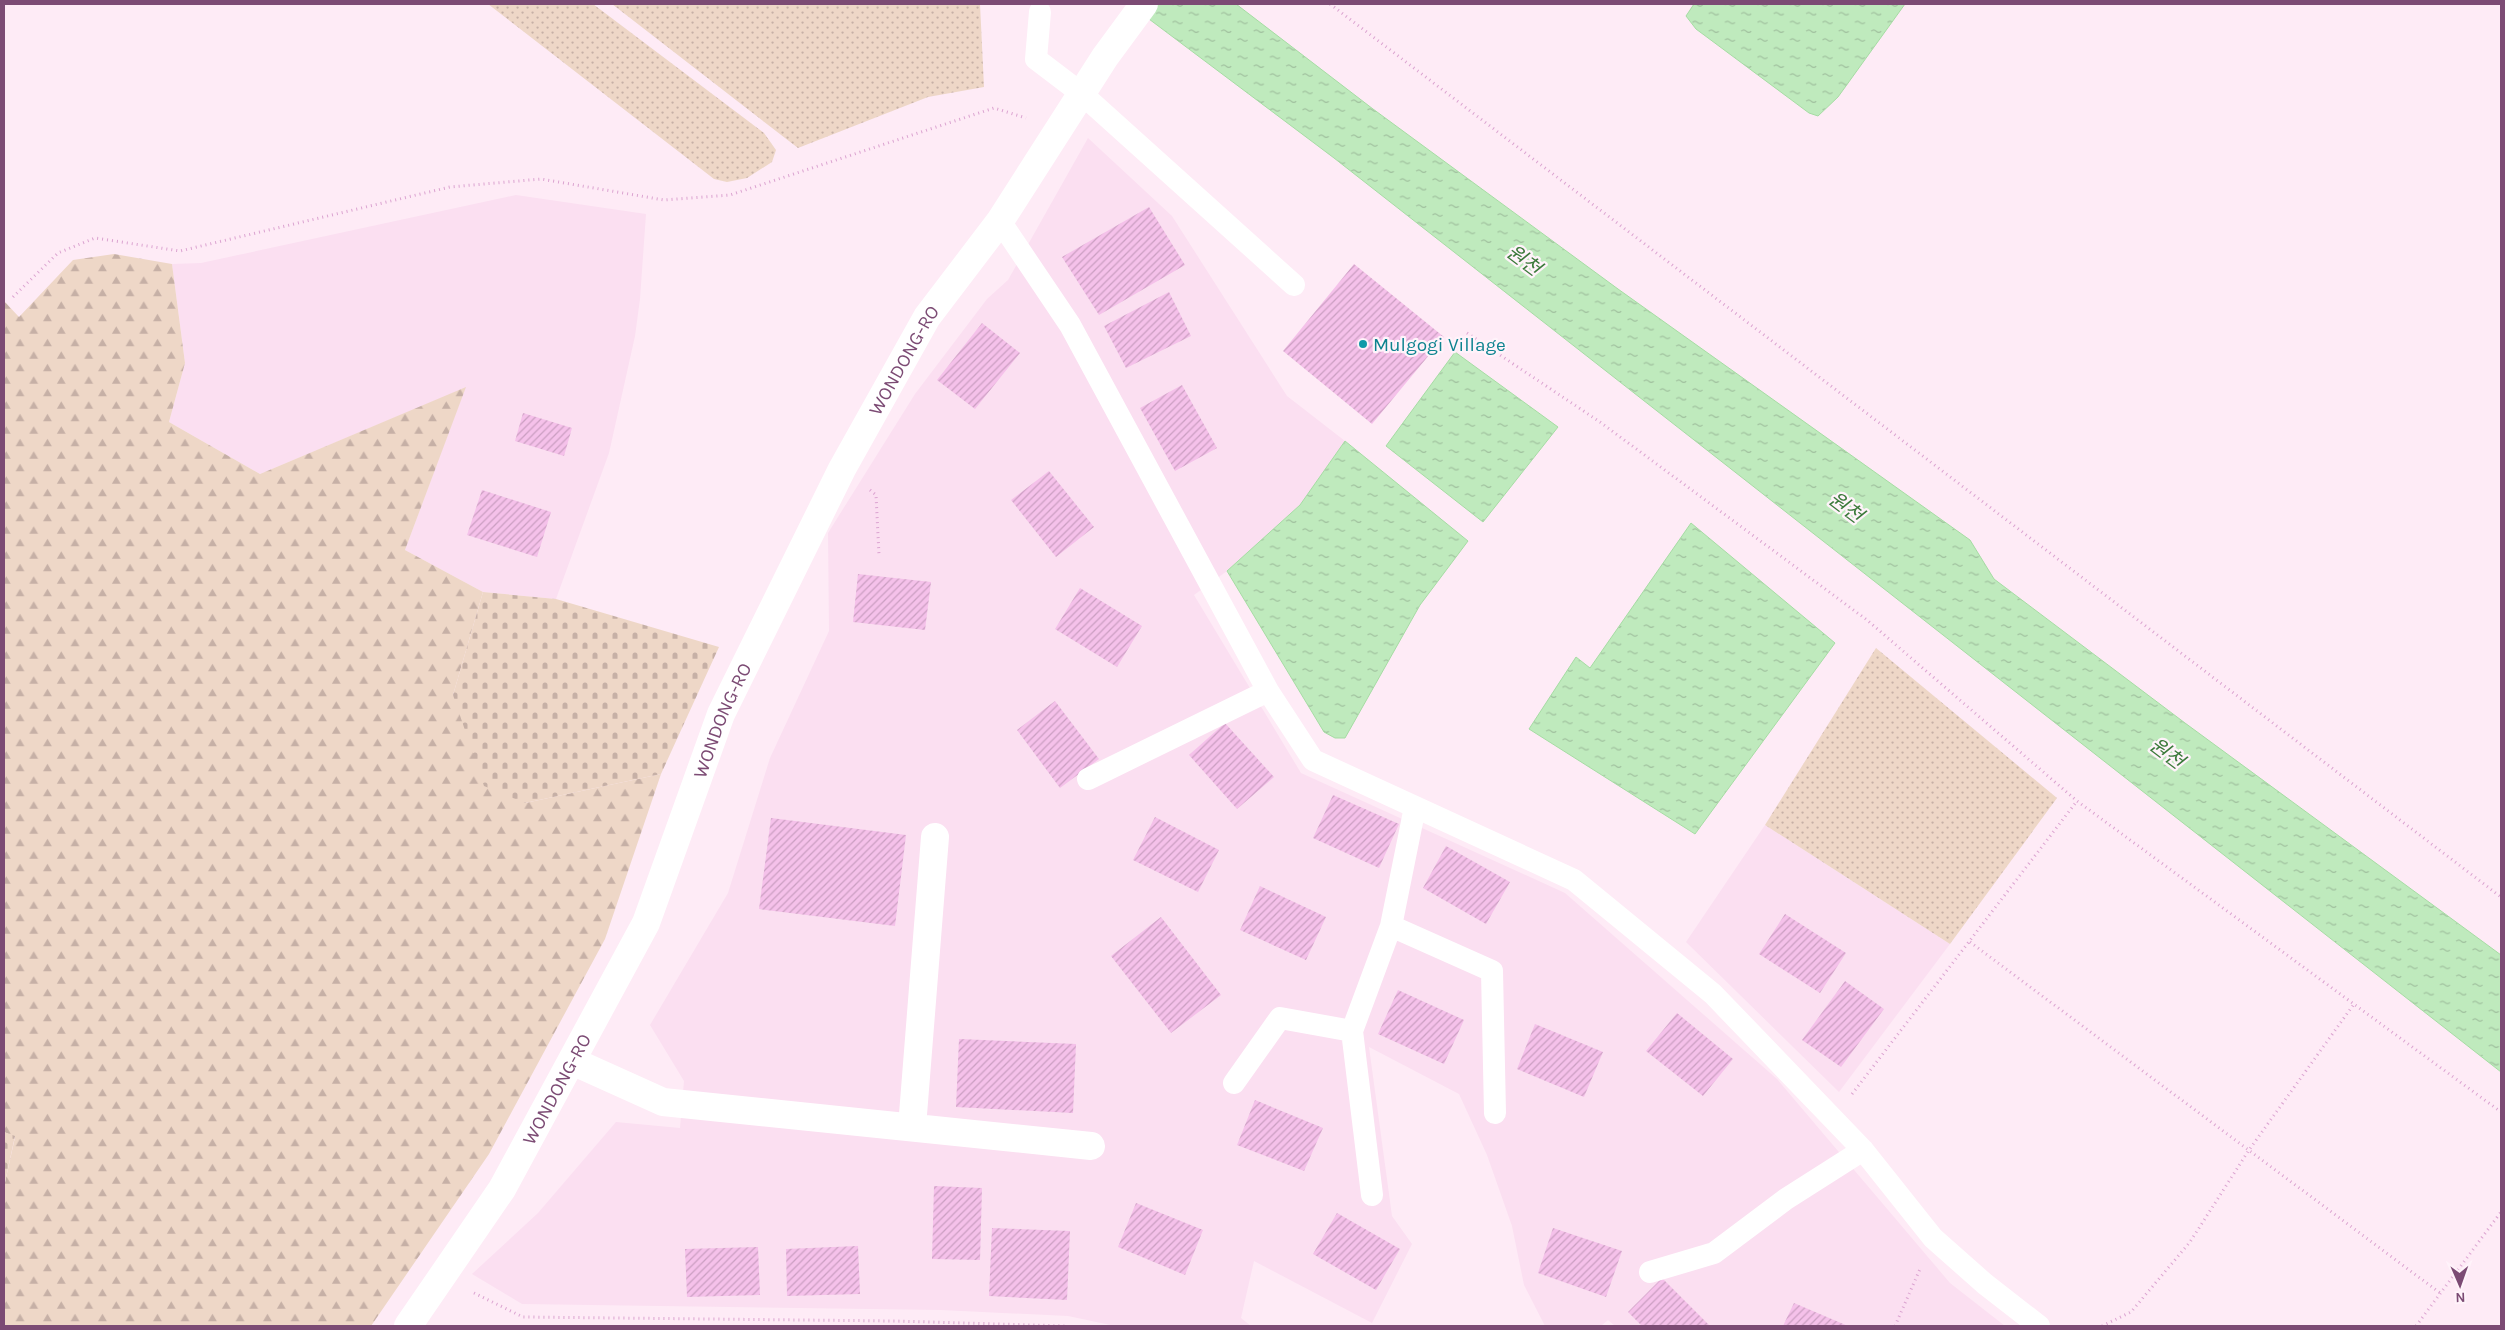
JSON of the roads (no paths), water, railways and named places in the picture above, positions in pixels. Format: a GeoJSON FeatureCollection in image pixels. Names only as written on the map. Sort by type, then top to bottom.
{"type":"FeatureCollection","features":[{"type":"Feature","properties":{"kind":"street","name":"WONDONG-RO"},"geometry":{"type":"LineString","coordinates":[[408,1326],[502,1189],[646,923],[721,714],[842,468],[927,317],[1000,221],[1105,56],[1144,4]]}},
{"type":"Feature","properties":{"kind":"street"},"geometry":{"type":"LineString","coordinates":[[912,1127],[935,837]]}},
{"type":"Feature","properties":{"kind":"street"},"geometry":{"type":"LineString","coordinates":[[572,1061],[663,1102],[1091,1146]]}},
{"type":"Feature","properties":{"kind":"lane"},"geometry":{"type":"LineString","coordinates":[[1040,12],[1036,59],[1082,94],[1294,286]]}},
{"type":"Feature","properties":{"kind":"lane"},"geometry":{"type":"LineString","coordinates":[[1000,221],[1070,325],[1268,691],[1313,760],[1574,880],[1713,994],[1863,1150],[1933,1238],[1985,1284],[2038,1326]]}},
{"type":"Feature","properties":{"kind":"lane"},"geometry":{"type":"LineString","coordinates":[[1088,779],[1268,691]]}},
{"type":"Feature","properties":{"kind":"lane"},"geometry":{"type":"LineString","coordinates":[[1372,1195],[1352,1031],[1391,926],[1415,807]]}},
{"type":"Feature","properties":{"kind":"lane"},"geometry":{"type":"LineString","coordinates":[[1391,926],[1492,971],[1495,1113]]}},
{"type":"Feature","properties":{"kind":"lane"},"geometry":{"type":"LineString","coordinates":[[1234,1083],[1280,1018],[1352,1031]]}},
{"type":"Feature","properties":{"kind":"lane"},"geometry":{"type":"LineString","coordinates":[[1650,1272],[1714,1253],[1786,1199],[1863,1150]]}},
{"type":"Feature","properties":{"kind":"water","name":"원천"},"geometry":{"type":"Polygon","coordinates":[[[1129,4],[1236,4],[1373,109],[1618,289],[1970,540],[1994,579],[2185,723],[2501,955],[2501,1072],[1334,158],[1129,4]]]}},
{"type":"Feature","properties":{"kind":"water"},"geometry":{"type":"Polygon","coordinates":[[[1694,4],[1905,4],[1838,97],[1818,116],[1809,113],[1696,29],[1686,16],[1694,4]]]}},
{"type":"Feature","properties":{"kind":"water"},"geometry":{"type":"Polygon","coordinates":[[[1455,352],[1558,427],[1483,522],[1386,446],[1455,352]]]}},
{"type":"Feature","properties":{"kind":"water"},"geometry":{"type":"Polygon","coordinates":[[[1345,441],[1468,541],[1420,605],[1345,738],[1335,738],[1324,732],[1227,571],[1300,505],[1345,441]]]}},
{"type":"Feature","properties":{"kind":"water"},"geometry":{"type":"Polygon","coordinates":[[[1691,523],[1835,643],[1695,834],[1529,729],[1576,657],[1590,668],[1691,523]]]}},
{"type":"Feature","properties":{"kind":"place","name":"Mulgogi Village"},"geometry":{"type":"Point","coordinates":[1363,344]}}]}
